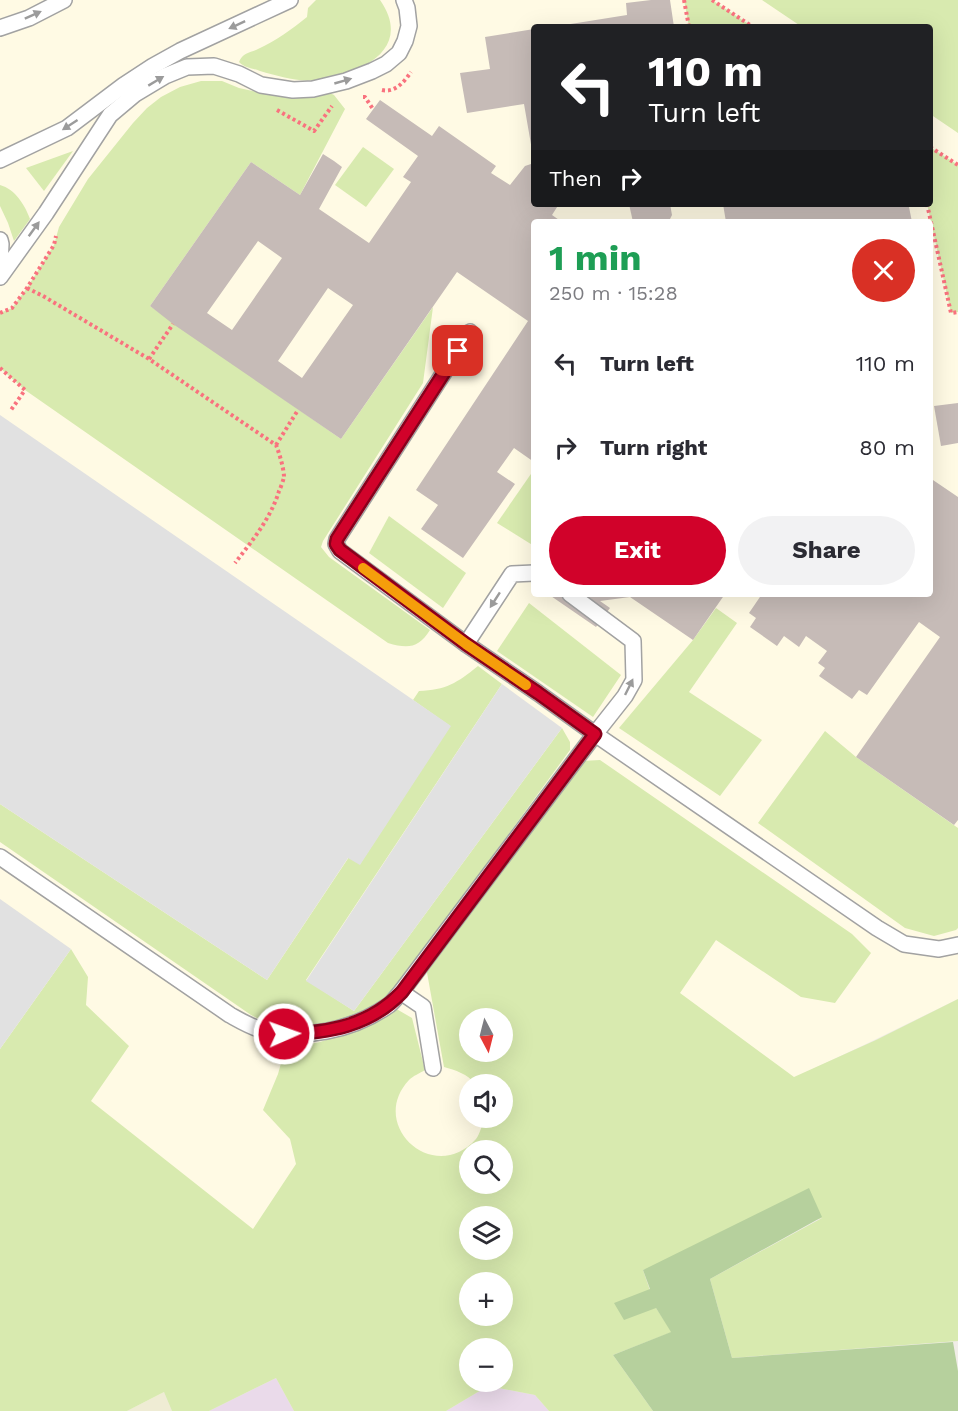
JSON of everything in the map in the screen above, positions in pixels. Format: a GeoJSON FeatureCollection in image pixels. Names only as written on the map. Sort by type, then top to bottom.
{"type":"FeatureCollection","features":[{"type":"Feature","properties":{"kind":"lane"},"geometry":{"type":"LineString","coordinates":[[0,28],[29,18],[64,0]]}},
{"type":"Feature","properties":{"kind":"lane"},"geometry":{"type":"LineString","coordinates":[[0,160],[67,128],[124,85],[180,51],[290,0]]}},
{"type":"Feature","properties":{"kind":"lane"},"geometry":{"type":"LineString","coordinates":[[404,0],[409,26]]}},
{"type":"Feature","properties":{"kind":"lane"},"geometry":{"type":"LineString","coordinates":[[0,277],[46,213],[110,115],[135,94],[187,66],[214,66],[239,74],[261,85],[292,90],[313,89],[346,81],[387,64],[399,53],[409,26],[413,0]]}},
{"type":"Feature","properties":{"kind":"lane"},"geometry":{"type":"LineString","coordinates":[[0,240],[0,265]]}},
{"type":"Feature","properties":{"kind":"lane"},"geometry":{"type":"LineString","coordinates":[[470,332],[337,539],[336,544],[340,550],[466,644],[894,939],[904,945],[939,949],[958,945]]}},
{"type":"Feature","properties":{"kind":"lane"},"geometry":{"type":"LineString","coordinates":[[466,644],[512,574],[531,573]]}},
{"type":"Feature","properties":{"kind":"lane"},"geometry":{"type":"LineString","coordinates":[[0,857],[230,1015],[258,1029],[284,1034],[308,1034],[357,1023],[390,1005],[402,992],[626,696],[634,680],[633,641],[574,597]]}},
{"type":"Feature","properties":{"kind":"lane"},"geometry":{"type":"LineString","coordinates":[[402,992],[423,1007],[434,1068]]}},
{"type":"Feature","properties":{"kind":"path"},"geometry":{"type":"LineString","coordinates":[[684,0],[688,24]]}},
{"type":"Feature","properties":{"kind":"path"},"geometry":{"type":"LineString","coordinates":[[712,0],[748,24]]}},
{"type":"Feature","properties":{"kind":"path"},"geometry":{"type":"LineString","coordinates":[[353,96],[365,98],[374,109]]}},
{"type":"Feature","properties":{"kind":"path"},"geometry":{"type":"LineString","coordinates":[[276,110],[314,131],[334,103]]}},
{"type":"Feature","properties":{"kind":"path"},"geometry":{"type":"LineString","coordinates":[[933,149],[958,165]]}},
{"type":"Feature","properties":{"kind":"path"},"geometry":{"type":"LineString","coordinates":[[0,313],[12,308],[27,288],[54,245],[59,227]]}},
{"type":"Feature","properties":{"kind":"path"},"geometry":{"type":"LineString","coordinates":[[933,231],[951,313],[958,312]]}},
{"type":"Feature","properties":{"kind":"path"},"geometry":{"type":"LineString","coordinates":[[27,288],[149,359],[276,445],[284,477],[277,498],[268,517],[235,563]]}},
{"type":"Feature","properties":{"kind":"path"},"geometry":{"type":"LineString","coordinates":[[149,359],[173,324]]}},
{"type":"Feature","properties":{"kind":"path"},"geometry":{"type":"LineString","coordinates":[[0,368],[25,390],[10,410]]}},
{"type":"Feature","properties":{"kind":"path"},"geometry":{"type":"LineString","coordinates":[[276,445],[298,410]]}},
{"type":"Feature","properties":{"kind":"shaded area"},"geometry":{"type":"Polygon","coordinates":[[[0,0],[958,0],[958,999],[513,1211],[513,1206],[459,1206],[459,1245],[127,1411],[0,1411],[0,0]]]}},
{"type":"Feature","properties":{"kind":"shaded area"},"geometry":{"type":"Polygon","coordinates":[[[0,415],[451,726],[360,865],[348,858],[267,980],[0,804],[0,415]]]}},
{"type":"Feature","properties":{"kind":"shaded area"},"geometry":{"type":"Polygon","coordinates":[[[502,684],[562,728],[354,1011],[306,981],[502,684]]]}},
{"type":"Feature","properties":{"kind":"shaded area"},"geometry":{"type":"Polygon","coordinates":[[[0,899],[71,949],[0,1049],[0,899]]]}},
{"type":"Feature","properties":{"kind":"shaded area"},"geometry":{"type":"Polygon","coordinates":[[[276,1378],[294,1411],[209,1411],[276,1378]]]}},
{"type":"Feature","properties":{"kind":"shaded area"},"geometry":{"type":"Polygon","coordinates":[[[513,1391],[535,1395],[549,1411],[446,1411],[478,1392],[513,1391]]]}},
{"type":"Feature","properties":{"kind":"shaded area"},"geometry":{"type":"Polygon","coordinates":[[[164,1392],[172,1411],[127,1411],[164,1392]]]}},
{"type":"Feature","properties":{"kind":"green space"},"geometry":{"type":"Polygon","coordinates":[[[316,0],[380,0],[389,18],[391,33],[386,46],[377,57],[364,66],[348,73],[315,80],[280,77],[249,68],[239,62],[245,55],[277,39],[307,17],[308,8],[316,0]]]}},
{"type":"Feature","properties":{"kind":"green space"},"geometry":{"type":"Polygon","coordinates":[[[684,0],[712,0],[748,24],[688,24],[684,0]]]}},
{"type":"Feature","properties":{"kind":"green space"},"geometry":{"type":"Polygon","coordinates":[[[762,0],[958,0],[958,133],[933,116],[933,24],[798,24],[762,0]]]}},
{"type":"Feature","properties":{"kind":"green space"},"geometry":{"type":"Polygon","coordinates":[[[201,81],[222,81],[239,88],[276,96],[306,95],[326,91],[334,95],[345,109],[300,195],[251,162],[150,306],[341,439],[433,307],[423,383],[321,547],[329,557],[430,630],[422,640],[412,646],[388,643],[25,390],[0,368],[0,313],[12,308],[27,288],[54,245],[59,227],[88,179],[147,108],[180,87],[201,81]]]}},
{"type":"Feature","properties":{"kind":"green space"},"geometry":{"type":"Polygon","coordinates":[[[363,147],[394,169],[366,207],[335,185],[363,147]]]}},
{"type":"Feature","properties":{"kind":"green space"},"geometry":{"type":"Polygon","coordinates":[[[933,149],[958,165],[958,312],[951,313],[933,231],[933,219],[930,219],[928,207],[933,207],[933,149]]]}},
{"type":"Feature","properties":{"kind":"green space"},"geometry":{"type":"Polygon","coordinates":[[[73,151],[44,191],[26,168],[73,151]]]}},
{"type":"Feature","properties":{"kind":"green space"},"geometry":{"type":"Polygon","coordinates":[[[0,185],[19,198],[30,219],[14,241],[0,206],[0,185]]]}},
{"type":"Feature","properties":{"kind":"green space"},"geometry":{"type":"Polygon","coordinates":[[[531,474],[531,544],[497,523],[531,474]]]}},
{"type":"Feature","properties":{"kind":"green space"},"geometry":{"type":"Polygon","coordinates":[[[389,516],[466,573],[443,608],[369,553],[389,516]]]}},
{"type":"Feature","properties":{"kind":"green space"},"geometry":{"type":"Polygon","coordinates":[[[529,603],[621,675],[593,717],[497,651],[529,603]]]}},
{"type":"Feature","properties":{"kind":"green space"},"geometry":{"type":"Polygon","coordinates":[[[716,608],[737,623],[689,692],[762,740],[720,796],[619,728],[693,640],[716,608]]]}},
{"type":"Feature","properties":{"kind":"green space"},"geometry":{"type":"Polygon","coordinates":[[[478,666],[502,684],[306,980],[354,1011],[562,728],[570,742],[570,750],[391,995],[352,1018],[299,1030],[274,1026],[251,1015],[0,842],[0,804],[267,980],[349,857],[360,864],[450,726],[413,700],[419,691],[437,689],[451,684],[478,666]]]}},
{"type":"Feature","properties":{"kind":"green space"},"geometry":{"type":"Polygon","coordinates":[[[825,731],[856,757],[958,828],[958,928],[956,930],[934,936],[905,928],[758,823],[825,731]]]}},
{"type":"Feature","properties":{"kind":"green space"},"geometry":{"type":"Polygon","coordinates":[[[600,760],[852,934],[871,953],[835,1003],[801,997],[716,940],[680,993],[794,1077],[876,1040],[958,999],[958,1341],[732,1358],[710,1279],[822,1218],[643,1270],[656,1308],[672,1332],[613,1355],[653,1411],[549,1411],[535,1395],[513,1391],[513,1338],[459,1338],[459,1392],[478,1392],[446,1411],[294,1411],[276,1378],[209,1411],[172,1411],[164,1392],[127,1411],[0,1411],[0,1049],[71,949],[88,977],[86,1005],[129,1046],[91,1101],[253,1229],[296,1164],[290,1139],[263,1110],[278,1074],[285,1049],[320,1042],[344,1034],[393,1007],[412,1018],[425,1070],[409,1080],[398,1097],[396,1115],[401,1131],[411,1144],[425,1153],[442,1156],[459,1152],[459,1194],[513,1194],[513,1140],[475,1140],[481,1128],[513,1128],[513,1074],[463,1074],[444,1067],[426,967],[582,761],[600,760]]]}},
{"type":"Feature","properties":{"kind":"green space"},"geometry":{"type":"Polygon","coordinates":[[[809,1188],[822,1217],[710,1279],[732,1358],[953,1342],[958,1371],[958,1411],[653,1411],[613,1355],[671,1332],[656,1308],[624,1320],[614,1303],[650,1289],[643,1270],[809,1188]]]}},
{"type":"Feature","properties":{"kind":"building"},"geometry":{"type":"Polygon","coordinates":[[[670,0],[674,24],[571,24],[627,15],[626,3],[670,0]]]}},
{"type":"Feature","properties":{"kind":"building"},"geometry":{"type":"Polygon","coordinates":[[[531,29],[531,144],[524,104],[467,113],[460,73],[490,69],[485,37],[531,29]]]}},
{"type":"Feature","properties":{"kind":"building"},"geometry":{"type":"Polygon","coordinates":[[[380,100],[432,136],[439,126],[496,166],[491,173],[510,185],[525,166],[531,164],[531,207],[557,207],[552,215],[558,219],[531,219],[531,460],[514,448],[497,472],[515,484],[463,558],[421,529],[438,505],[416,490],[528,321],[457,272],[341,439],[150,306],[251,162],[300,195],[323,154],[334,161],[342,167],[319,209],[369,243],[411,182],[403,177],[418,156],[366,119],[380,100]],[[258,241],[207,313],[232,330],[282,258],[258,241]],[[328,288],[278,361],[302,378],[353,305],[328,288]]]}},
{"type":"Feature","properties":{"kind":"building"},"geometry":{"type":"Polygon","coordinates":[[[630,207],[671,207],[672,215],[670,219],[632,219],[630,207]]]}},
{"type":"Feature","properties":{"kind":"building"},"geometry":{"type":"Polygon","coordinates":[[[724,207],[909,207],[911,219],[726,219],[724,207]]]}},
{"type":"Feature","properties":{"kind":"building"},"geometry":{"type":"Polygon","coordinates":[[[958,403],[958,443],[941,446],[934,406],[958,403]]]}},
{"type":"Feature","properties":{"kind":"building"},"geometry":{"type":"Polygon","coordinates":[[[933,480],[958,497],[958,820],[954,825],[856,757],[940,637],[919,622],[867,695],[859,690],[852,699],[819,676],[825,668],[818,663],[827,651],[806,636],[799,647],[784,636],[777,646],[750,627],[756,618],[749,613],[760,597],[933,597],[933,480]]]}},
{"type":"Feature","properties":{"kind":"building"},"geometry":{"type":"Polygon","coordinates":[[[552,597],[630,597],[600,601],[610,608],[596,627],[552,597]]]}},
{"type":"Feature","properties":{"kind":"building"},"geometry":{"type":"Polygon","coordinates":[[[630,597],[723,597],[693,640],[630,597]]]}},
{"type":"Feature","properties":{"kind":"slow traffic"},"geometry":{"type":"LineString","coordinates":[[363,568],[526,685]]}},
{"type":"Feature","properties":{"kind":"route"},"geometry":{"type":"LineString","coordinates":[[284,1034],[308,1034],[336,1029],[357,1023],[390,1005],[595,734],[466,644],[340,550],[336,544],[337,539],[458,351]]}}]}
